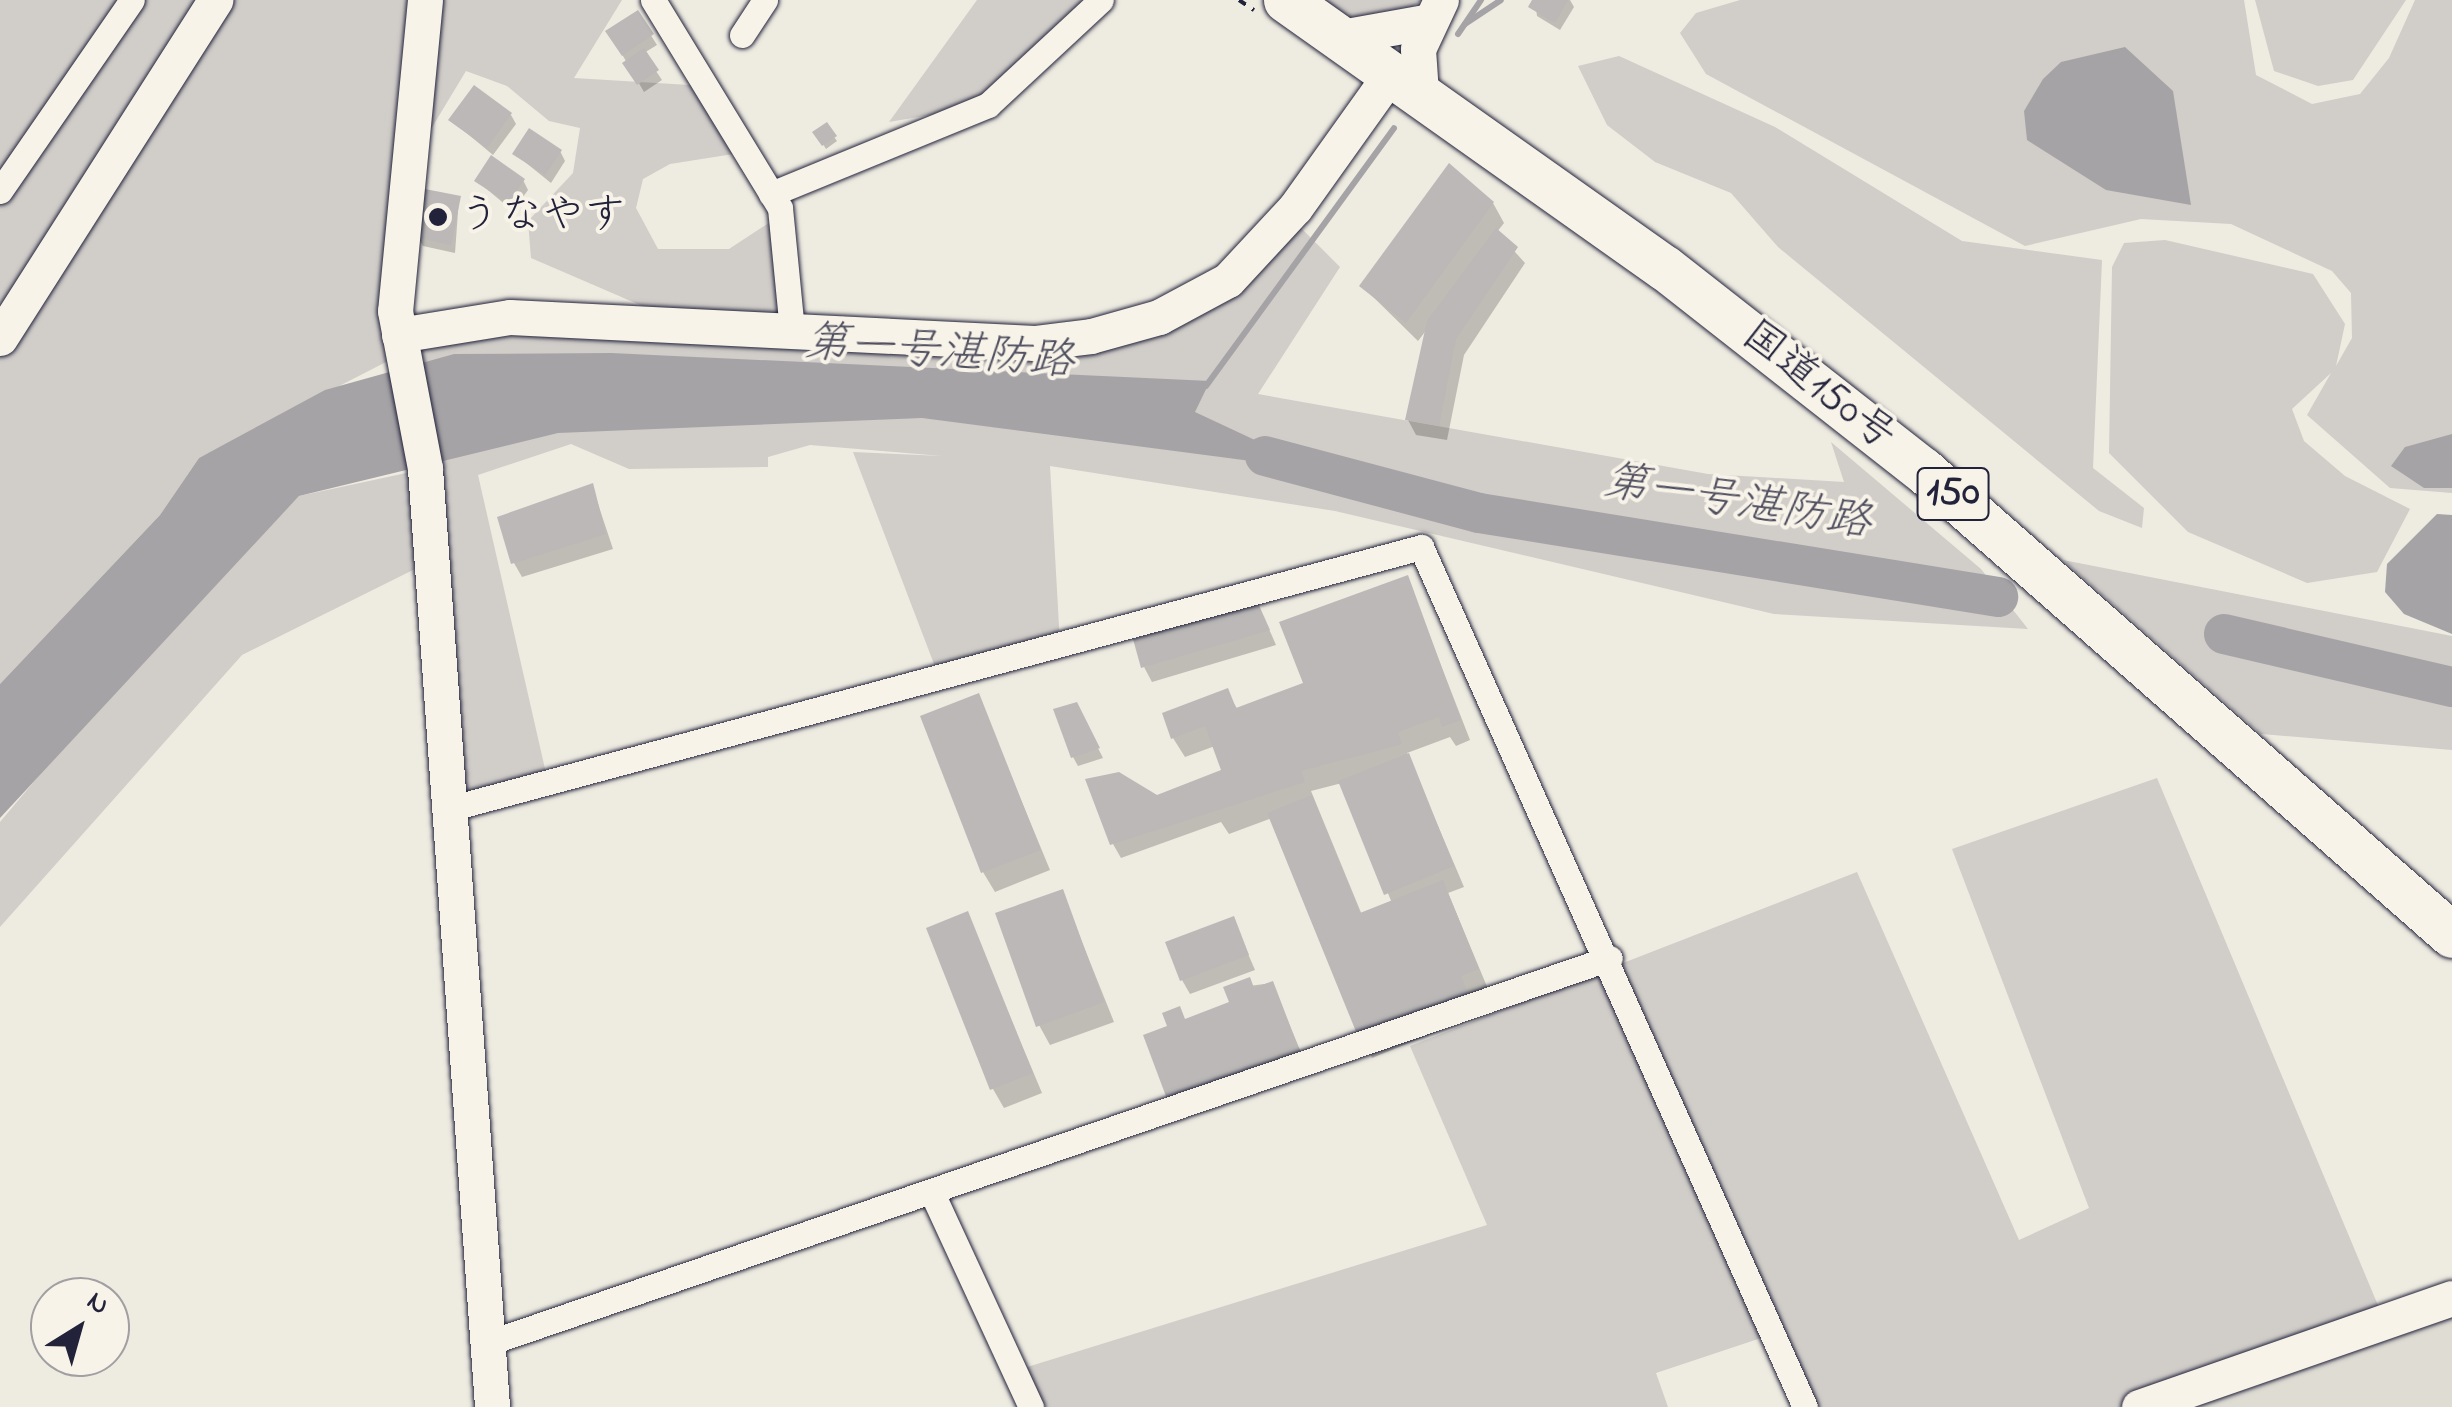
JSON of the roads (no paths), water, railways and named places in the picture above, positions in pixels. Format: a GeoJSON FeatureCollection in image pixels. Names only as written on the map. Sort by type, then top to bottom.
{"type":"FeatureCollection","features":[{"type":"Feature","properties":{"kind":"highway","name":"国道150号"},"geometry":{"type":"LineString","coordinates":[[1286,0],[1407,83],[1924,470],[2452,935]]}},
{"type":"Feature","properties":{"kind":"street"},"geometry":{"type":"LineString","coordinates":[[0,190],[132,0]]}},
{"type":"Feature","properties":{"kind":"street"},"geometry":{"type":"LineString","coordinates":[[0,338],[216,0]]}},
{"type":"Feature","properties":{"kind":"street"},"geometry":{"type":"LineString","coordinates":[[425,0],[397,269],[399,334],[426,469],[492,1407]]}},
{"type":"Feature","properties":{"kind":"street"},"geometry":{"type":"LineString","coordinates":[[653,0],[771,194],[792,330]]}},
{"type":"Feature","properties":{"kind":"street"},"geometry":{"type":"LineString","coordinates":[[742,34],[765,0]]}},
{"type":"Feature","properties":{"kind":"street"},"geometry":{"type":"LineString","coordinates":[[771,194],[988,105],[1062,27],[1098,1]]}},
{"type":"Feature","properties":{"kind":"street"},"geometry":{"type":"LineString","coordinates":[[399,334],[510,317],[1034,343],[1159,318],[1228,280],[1407,83],[1433,11]]}},
{"type":"Feature","properties":{"kind":"street"},"geometry":{"type":"LineString","coordinates":[[1340,37],[1433,11]]}},
{"type":"Feature","properties":{"kind":"street"},"geometry":{"type":"LineString","coordinates":[[452,808],[1422,547],[1610,958],[1805,1407]]}},
{"type":"Feature","properties":{"kind":"street"},"geometry":{"type":"LineString","coordinates":[[488,1343],[933,1195],[1610,958]]}},
{"type":"Feature","properties":{"kind":"street"},"geometry":{"type":"LineString","coordinates":[[933,1195],[1031,1407]]}},
{"type":"Feature","properties":{"kind":"street"},"geometry":{"type":"LineString","coordinates":[[2139,1407],[2452,1298]]}},
{"type":"Feature","properties":{"kind":"waterway"},"geometry":{"type":"LineString","coordinates":[[1458,34],[1481,0]]}},
{"type":"Feature","properties":{"kind":"waterway"},"geometry":{"type":"LineString","coordinates":[[1465,24],[1501,0]]}},
{"type":"Feature","properties":{"kind":"waterway"},"geometry":{"type":"LineString","coordinates":[[1206,386],[1394,128]]}},
{"type":"Feature","properties":{"kind":"waterway","name":"第一号湛防路"},"geometry":{"type":"LineString","coordinates":[[1265,456],[1479,513],[1998,597]]}},
{"type":"Feature","properties":{"kind":"waterway","name":"第一号湛防路"},"geometry":{"type":"LineString","coordinates":[[2224,634],[2452,687]]}},
{"type":"Feature","properties":{"kind":"place","name":"うなやす"},"geometry":{"type":"Point","coordinates":[438,217]}}]}
